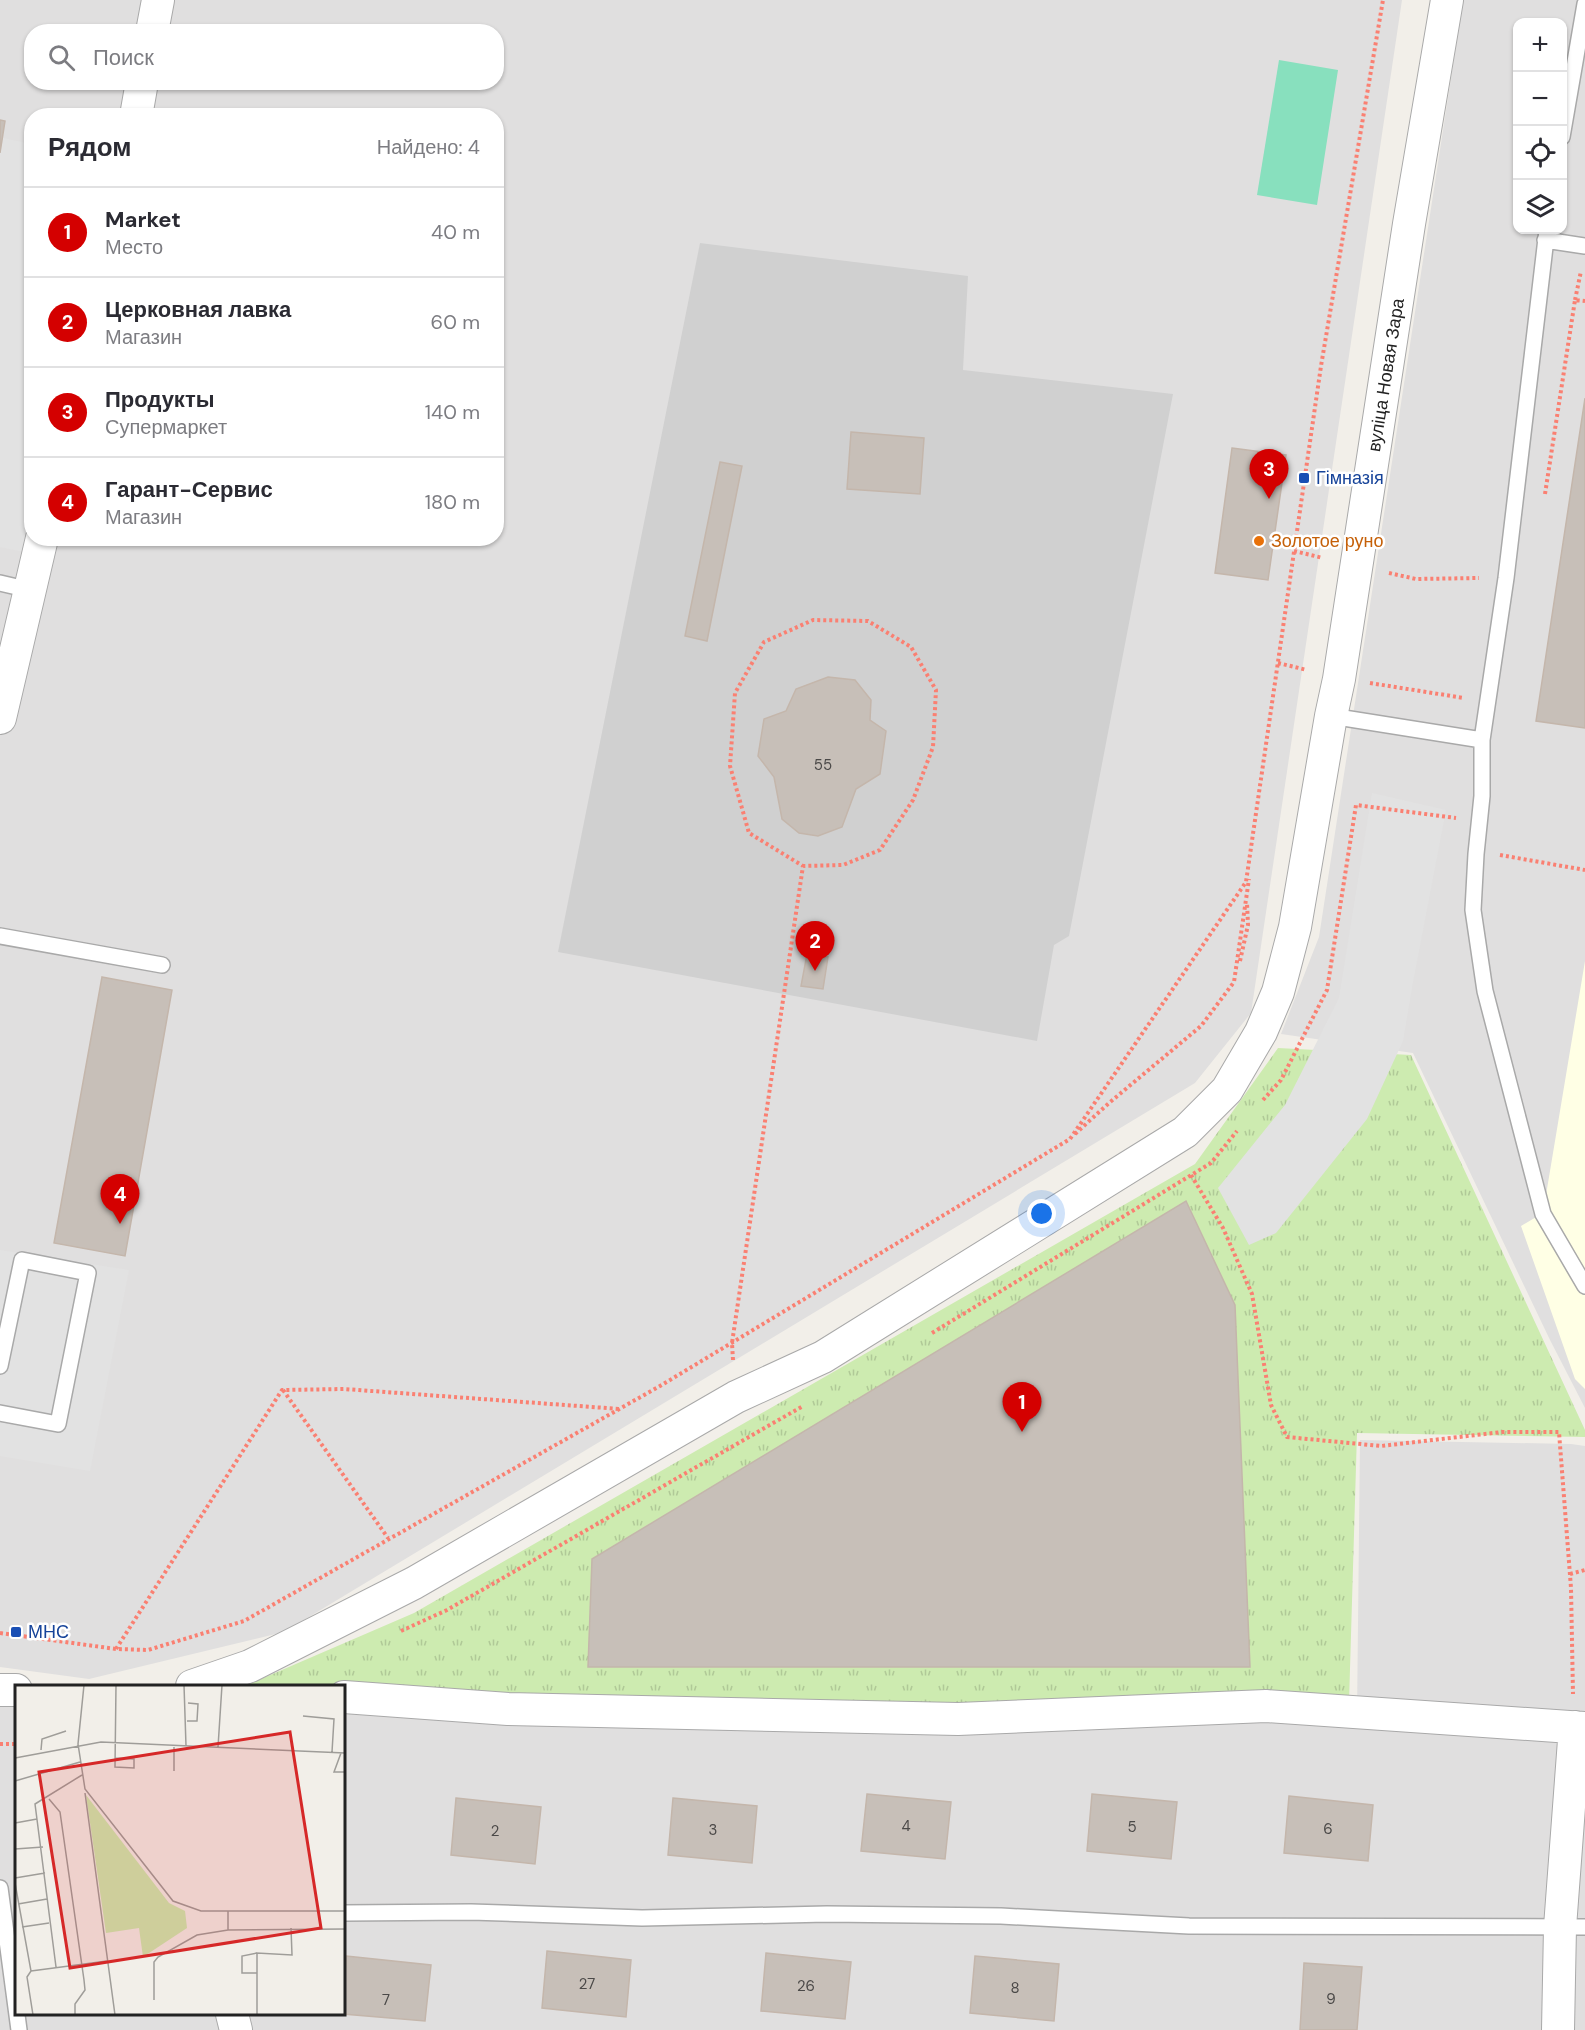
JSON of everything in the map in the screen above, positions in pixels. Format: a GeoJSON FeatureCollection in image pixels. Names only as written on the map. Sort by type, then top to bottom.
{"type":"FeatureCollection","features":[{"type":"Feature","properties":{"kind":"street"},"geometry":{"type":"LineString","coordinates":[[154,24],[158,0]]}},
{"type":"Feature","properties":{"kind":"street","name":"вуліца Новая Зара"},"geometry":{"type":"LineString","coordinates":[[195,1685],[250,1666],[414,1583],[736,1397],[823,1357],[1185,1132],[1227,1090],[1255,1041],[1278,992],[1295,927],[1339,679],[1409,224],[1447,0]]}},
{"type":"Feature","properties":{"kind":"street"},"geometry":{"type":"LineString","coordinates":[[137,108],[141,90]]}},
{"type":"Feature","properties":{"kind":"street"},"geometry":{"type":"LineString","coordinates":[[0,718],[15,586],[38,546]]}},
{"type":"Feature","properties":{"kind":"street"},"geometry":{"type":"LineString","coordinates":[[345,1697],[508,1709],[958,1719],[1266,1706],[1580,1727],[1572,1927],[1558,2030]]}},
{"type":"Feature","properties":{"kind":"street"},"geometry":{"type":"LineString","coordinates":[[232,2015],[236,2030]]}},
{"type":"Feature","properties":{"kind":"lane"},"geometry":{"type":"LineString","coordinates":[[1565,126],[1585,4]]}},
{"type":"Feature","properties":{"kind":"lane"},"geometry":{"type":"LineString","coordinates":[[1584,254],[1546,235],[1506,578],[1482,740],[1482,796],[1473,910],[1485,991],[1543,1214],[1585,1286]]}},
{"type":"Feature","properties":{"kind":"lane"},"geometry":{"type":"LineString","coordinates":[[1331,716],[1482,740]]}},
{"type":"Feature","properties":{"kind":"lane"},"geometry":{"type":"LineString","coordinates":[[0,936],[162,964]]}},
{"type":"Feature","properties":{"kind":"lane"},"geometry":{"type":"LineString","coordinates":[[0,1366],[22,1260],[88,1273],[58,1424],[0,1413]]}},
{"type":"Feature","properties":{"kind":"lane"},"geometry":{"type":"LineString","coordinates":[[0,1888],[15,2000]]}},
{"type":"Feature","properties":{"kind":"lane"},"geometry":{"type":"LineString","coordinates":[[345,1914],[471,1912],[642,1918],[827,1914],[989,1916],[1189,1926],[1572,1927]]}},
{"type":"Feature","properties":{"kind":"lane"},"geometry":{"type":"LineString","coordinates":[[17,2015],[19,2030]]}},
{"type":"Feature","properties":{"kind":"path"},"geometry":{"type":"LineString","coordinates":[[1234,982],[1248,925],[1246,882],[1321,366],[1383,0]]}},
{"type":"Feature","properties":{"kind":"path"},"geometry":{"type":"LineString","coordinates":[[1575,300],[1584,254]]}},
{"type":"Feature","properties":{"kind":"path"},"geometry":{"type":"LineString","coordinates":[[1294,551],[1416,579],[1506,578]]}},
{"type":"Feature","properties":{"kind":"path"},"geometry":{"type":"LineString","coordinates":[[813,620],[868,621],[911,647],[936,690],[933,747],[913,800],[880,850],[843,865],[803,866],[749,833],[730,766],[735,693],[764,642],[813,620]]}},
{"type":"Feature","properties":{"kind":"path"},"geometry":{"type":"LineString","coordinates":[[1356,806],[1463,819]]}},
{"type":"Feature","properties":{"kind":"path"},"geometry":{"type":"LineString","coordinates":[[736,1397],[732,1343],[803,866]]}},
{"type":"Feature","properties":{"kind":"path"},"geometry":{"type":"LineString","coordinates":[[0,1634],[116,1649],[148,1650],[244,1621],[621,1409],[732,1343],[1070,1139],[1246,882]]}},
{"type":"Feature","properties":{"kind":"path"},"geometry":{"type":"LineString","coordinates":[[1171,1141],[1223,1228],[1252,1294],[1271,1405],[1287,1437],[1381,1446],[1502,1432],[1559,1432],[1580,1727]]}},
{"type":"Feature","properties":{"kind":"path"},"geometry":{"type":"LineString","coordinates":[[282,1390],[344,1389],[621,1409]]}},
{"type":"Feature","properties":{"kind":"path"},"geometry":{"type":"LineString","coordinates":[[282,1390],[388,1538]]}},
{"type":"Feature","properties":{"kind":"path"},"geometry":{"type":"LineString","coordinates":[[116,1649],[282,1390]]}},
{"type":"Feature","properties":{"kind":"path"},"geometry":{"type":"LineString","coordinates":[[1570,1574],[1585,1570]]}},
{"type":"Feature","properties":{"kind":"path"},"geometry":{"type":"LineString","coordinates":[[0,1743],[15,1744]]}},
{"type":"Feature","properties":{"kind":"shaded area"},"geometry":{"type":"Polygon","coordinates":[[[0,0],[1402,0],[1251,1013],[1195,1083],[284,1632],[89,1679],[0,1667],[0,0]]]}},
{"type":"Feature","properties":{"kind":"shaded area"},"geometry":{"type":"Polygon","coordinates":[[[1463,0],[1585,0],[1585,1408],[1550,1340],[1413,1053],[1281,1034],[1319,937],[1463,0]]]}},
{"type":"Feature","properties":{"kind":"shaded area"},"geometry":{"type":"Polygon","coordinates":[[[3,138],[24,142],[24,552],[0,547],[0,153],[3,138]]]}},
{"type":"Feature","properties":{"kind":"shaded area"},"geometry":{"type":"Polygon","coordinates":[[[700,243],[968,276],[963,370],[1173,394],[1069,936],[1054,945],[1037,1041],[558,952],[700,243]]]}},
{"type":"Feature","properties":{"kind":"shaded area"},"geometry":{"type":"Polygon","coordinates":[[[1372,793],[1446,810],[1403,1041],[1367,1119],[1276,1233],[1249,1245],[1218,1188],[1285,1105],[1339,998],[1372,793]]]}},
{"type":"Feature","properties":{"kind":"shaded area"},"geometry":{"type":"Polygon","coordinates":[[[1585,961],[1585,1389],[1575,1379],[1521,1226],[1543,1213],[1585,961]]]}},
{"type":"Feature","properties":{"kind":"shaded area"},"geometry":{"type":"Polygon","coordinates":[[[0,1250],[129,1270],[90,1471],[0,1456],[0,1250]]]}},
{"type":"Feature","properties":{"kind":"shaded area"},"geometry":{"type":"Polygon","coordinates":[[[1360,1440],[1585,1446],[1585,2030],[0,2030],[0,1706],[15,1707],[15,2015],[345,2015],[345,1702],[1357,1716],[1360,1440]]]}},
{"type":"Feature","properties":{"kind":"green space"},"geometry":{"type":"Polygon","coordinates":[[[1279,60],[1338,70],[1317,205],[1257,195],[1279,60]]]}},
{"type":"Feature","properties":{"kind":"green space"},"geometry":{"type":"Polygon","coordinates":[[[1278,1048],[1411,1055],[1585,1430],[1585,1437],[1357,1433],[1349,1703],[959,1711],[508,1703],[345,1685],[247,1685],[414,1613],[1195,1164],[1278,1048]]]}},
{"type":"Feature","properties":{"kind":"building"},"geometry":{"type":"Polygon","coordinates":[[[0,120],[5,121],[0,153],[0,120]]]}},
{"type":"Feature","properties":{"kind":"building"},"geometry":{"type":"Polygon","coordinates":[[[1585,398],[1585,728],[1536,721],[1585,398]]]}},
{"type":"Feature","properties":{"kind":"building"},"geometry":{"type":"Polygon","coordinates":[[[851,432],[924,438],[920,494],[847,489],[851,432]]]}},
{"type":"Feature","properties":{"kind":"building"},"geometry":{"type":"Polygon","coordinates":[[[1232,448],[1286,455],[1268,580],[1215,573],[1232,448]]]}},
{"type":"Feature","properties":{"kind":"building"},"geometry":{"type":"Polygon","coordinates":[[[720,462],[742,466],[707,641],[685,636],[720,462]]]}},
{"type":"Feature","properties":{"kind":"building"},"geometry":{"type":"Polygon","coordinates":[[[828,677],[855,680],[871,700],[870,720],[886,731],[880,774],[856,789],[842,827],[818,836],[799,833],[782,819],[774,777],[758,756],[764,719],[786,711],[796,689],[828,677]]]}},
{"type":"Feature","properties":{"kind":"building"},"geometry":{"type":"Polygon","coordinates":[[[807,954],[828,957],[823,989],[801,986],[807,954]]]}},
{"type":"Feature","properties":{"kind":"building"},"geometry":{"type":"Polygon","coordinates":[[[102,977],[172,990],[125,1256],[54,1243],[102,977]]]}},
{"type":"Feature","properties":{"kind":"building"},"geometry":{"type":"Polygon","coordinates":[[[1186,1201],[1235,1305],[1250,1667],[588,1667],[592,1559],[1186,1201]]]}},
{"type":"Feature","properties":{"kind":"building"},"geometry":{"type":"Polygon","coordinates":[[[867,1794],[951,1802],[945,1859],[861,1851],[867,1794]]]}},
{"type":"Feature","properties":{"kind":"building"},"geometry":{"type":"Polygon","coordinates":[[[1092,1794],[1177,1802],[1171,1859],[1087,1851],[1092,1794]]]}},
{"type":"Feature","properties":{"kind":"building"},"geometry":{"type":"Polygon","coordinates":[[[1289,1796],[1373,1805],[1368,1861],[1284,1853],[1289,1796]]]}},
{"type":"Feature","properties":{"kind":"building"},"geometry":{"type":"Polygon","coordinates":[[[456,1798],[541,1807],[535,1864],[451,1855],[456,1798]]]}},
{"type":"Feature","properties":{"kind":"building"},"geometry":{"type":"Polygon","coordinates":[[[673,1798],[757,1806],[752,1863],[668,1855],[673,1798]]]}},
{"type":"Feature","properties":{"kind":"building"},"geometry":{"type":"Polygon","coordinates":[[[547,1951],[631,1960],[626,2017],[542,2008],[547,1951]]]}},
{"type":"Feature","properties":{"kind":"building"},"geometry":{"type":"Polygon","coordinates":[[[766,1953],[851,1962],[845,2019],[761,2011],[766,1953]]]}},
{"type":"Feature","properties":{"kind":"building"},"geometry":{"type":"Polygon","coordinates":[[[346,1956],[431,1965],[425,2021],[345,2014],[346,1956]]]}},
{"type":"Feature","properties":{"kind":"building"},"geometry":{"type":"Polygon","coordinates":[[[975,1956],[1059,1964],[1054,2021],[970,2013],[975,1956]]]}},
{"type":"Feature","properties":{"kind":"building"},"geometry":{"type":"Polygon","coordinates":[[[1304,1963],[1362,1967],[1357,2030],[1300,2030],[1304,1963]]]}},
{"type":"Feature","properties":{"kind":"place","name":"Гімназія"},"geometry":{"type":"Point","coordinates":[1304,478]}},
{"type":"Feature","properties":{"kind":"place","name":"Продукты"},"geometry":{"type":"Point","coordinates":[1269,499]}},
{"type":"Feature","properties":{"kind":"place","name":"Золотое руно"},"geometry":{"type":"Point","coordinates":[1259,541]}},
{"type":"Feature","properties":{"kind":"place","name":"Церковная лавка"},"geometry":{"type":"Point","coordinates":[815,971]}},
{"type":"Feature","properties":{"kind":"place","name":"Гарант-Сервис"},"geometry":{"type":"Point","coordinates":[120,1224]}},
{"type":"Feature","properties":{"kind":"place","name":"Market"},"geometry":{"type":"Point","coordinates":[1022,1432]}},
{"type":"Feature","properties":{"kind":"place","name":"МНС"},"geometry":{"type":"Point","coordinates":[16,1632]}}]}
